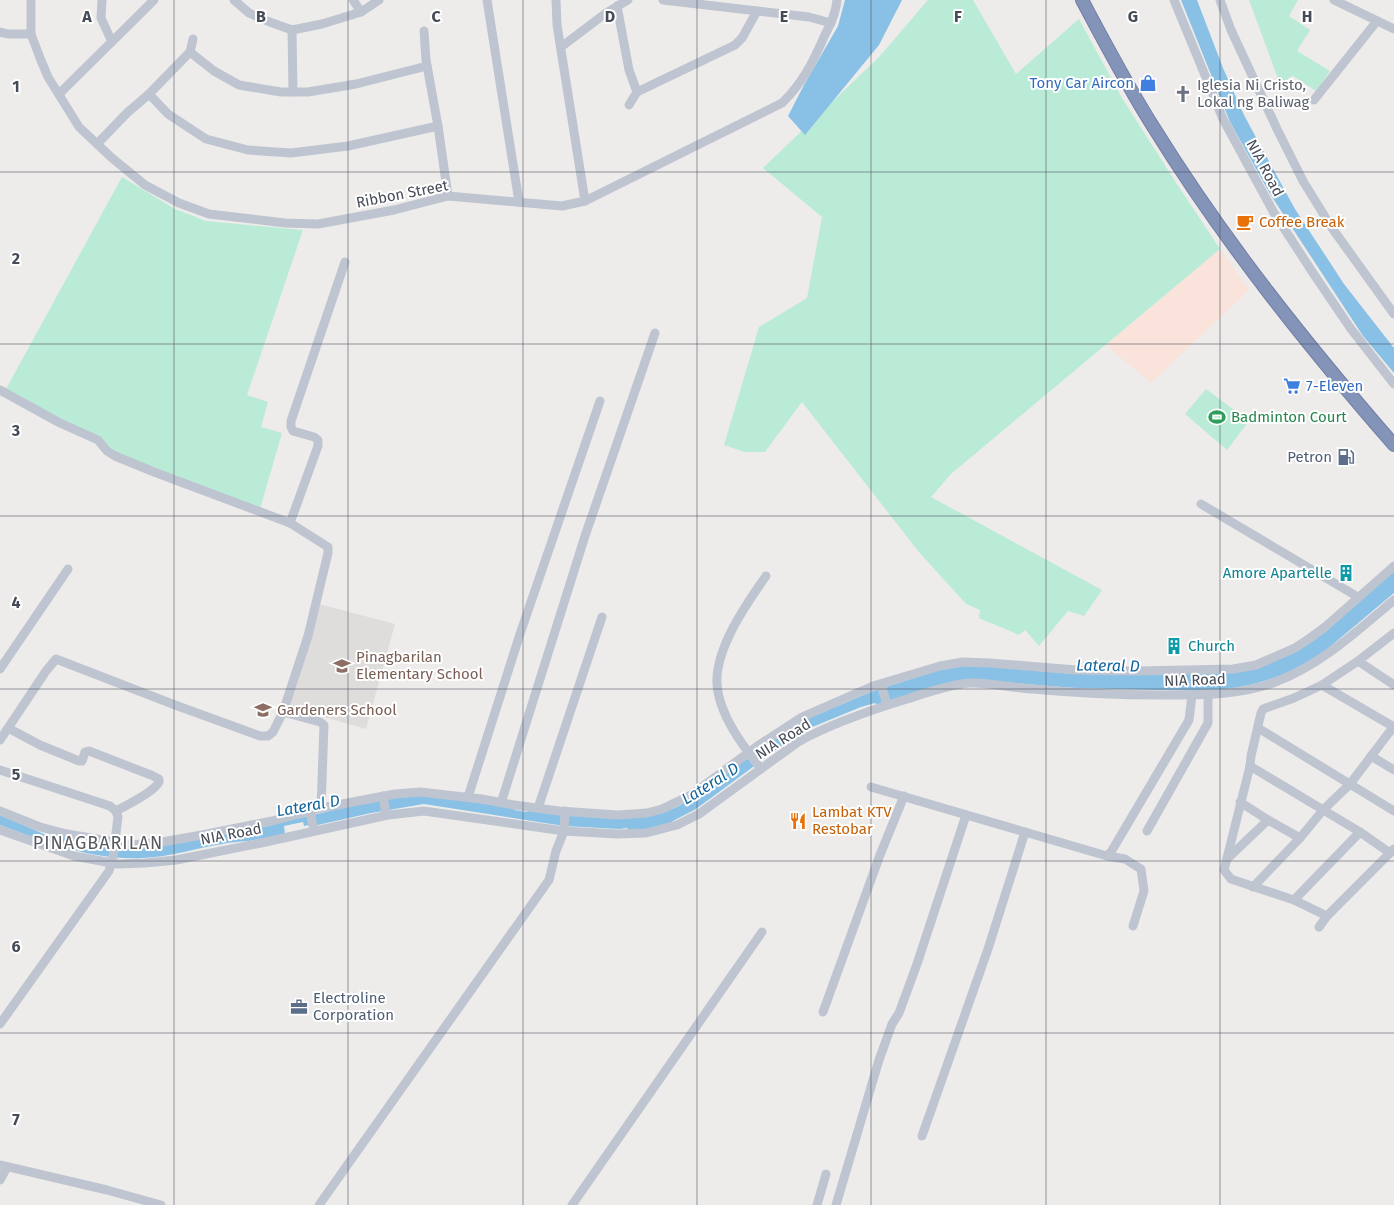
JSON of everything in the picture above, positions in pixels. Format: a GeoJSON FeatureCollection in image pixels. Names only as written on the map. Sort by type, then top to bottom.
{"type":"FeatureCollection","features":[{"type":"Feature","properties":{"kind":"highway"},"geometry":{"type":"LineString","coordinates":[[1082,0],[1120,71],[1155,129],[1232,245],[1301,334],[1394,445]]}},
{"type":"Feature","properties":{"kind":"street"},"geometry":{"type":"LineString","coordinates":[[0,32],[31,34],[31,0]]}},
{"type":"Feature","properties":{"kind":"street"},"geometry":{"type":"LineString","coordinates":[[102,0],[101,18],[112,42]]}},
{"type":"Feature","properties":{"kind":"street"},"geometry":{"type":"LineString","coordinates":[[59,94],[154,0]]}},
{"type":"Feature","properties":{"kind":"street"},"geometry":{"type":"LineString","coordinates":[[234,0],[249,13],[292,30],[322,24],[361,12],[379,0]]}},
{"type":"Feature","properties":{"kind":"street"},"geometry":{"type":"LineString","coordinates":[[353,0],[361,12]]}},
{"type":"Feature","properties":{"kind":"street"},"geometry":{"type":"LineString","coordinates":[[489,0],[519,202]]}},
{"type":"Feature","properties":{"kind":"street"},"geometry":{"type":"LineString","coordinates":[[556,0],[561,47],[585,201]]}},
{"type":"Feature","properties":{"kind":"street"},"geometry":{"type":"LineString","coordinates":[[561,47],[628,0]]}},
{"type":"Feature","properties":{"kind":"street"},"geometry":{"type":"LineString","coordinates":[[663,0],[808,16],[831,23]]}},
{"type":"Feature","properties":{"kind":"street","name":"Ribbon Street"},"geometry":{"type":"LineString","coordinates":[[31,34],[48,78],[79,127],[145,184],[179,203],[208,214],[285,223],[318,224],[394,210],[448,196],[562,206],[585,201],[782,102],[791,94],[812,64],[831,23],[837,0]]}},
{"type":"Feature","properties":{"kind":"street","name":"NIA Road"},"geometry":{"type":"LineString","coordinates":[[1174,0],[1223,120],[1274,214],[1346,321],[1394,384]]}},
{"type":"Feature","properties":{"kind":"street"},"geometry":{"type":"LineString","coordinates":[[1220,0],[1231,30],[1303,181],[1332,228],[1394,314]]}},
{"type":"Feature","properties":{"kind":"street"},"geometry":{"type":"LineString","coordinates":[[1334,0],[1394,28]]}},
{"type":"Feature","properties":{"kind":"street"},"geometry":{"type":"LineString","coordinates":[[617,6],[629,70],[637,92]]}},
{"type":"Feature","properties":{"kind":"street"},"geometry":{"type":"LineString","coordinates":[[629,105],[637,92],[735,45],[742,38],[757,11]]}},
{"type":"Feature","properties":{"kind":"street"},"geometry":{"type":"LineString","coordinates":[[1314,100],[1377,21]]}},
{"type":"Feature","properties":{"kind":"street"},"geometry":{"type":"LineString","coordinates":[[292,30],[293,92]]}},
{"type":"Feature","properties":{"kind":"street"},"geometry":{"type":"LineString","coordinates":[[424,31],[427,66],[448,196]]}},
{"type":"Feature","properties":{"kind":"street"},"geometry":{"type":"LineString","coordinates":[[97,144],[190,52],[193,39]]}},
{"type":"Feature","properties":{"kind":"street"},"geometry":{"type":"LineString","coordinates":[[190,52],[214,71],[239,85],[280,92],[308,92],[356,84],[427,66]]}},
{"type":"Feature","properties":{"kind":"street"},"geometry":{"type":"LineString","coordinates":[[149,94],[168,114],[206,139],[248,150],[291,153],[348,146],[438,126]]}},
{"type":"Feature","properties":{"kind":"street"},"geometry":{"type":"LineString","coordinates":[[290,523],[318,446],[318,440],[314,437],[293,431],[291,421],[345,262]]}},
{"type":"Feature","properties":{"kind":"street"},"geometry":{"type":"LineString","coordinates":[[501,803],[588,528],[655,333]]}},
{"type":"Feature","properties":{"kind":"street"},"geometry":{"type":"LineString","coordinates":[[0,390],[60,423],[98,440],[107,451],[115,456],[290,523],[328,547],[308,636],[283,712],[273,732],[268,736],[260,736],[176,706],[56,659],[46,670],[0,740]]}},
{"type":"Feature","properties":{"kind":"street"},"geometry":{"type":"LineString","coordinates":[[468,797],[520,634],[600,401]]}},
{"type":"Feature","properties":{"kind":"street"},"geometry":{"type":"LineString","coordinates":[[1201,504],[1358,597]]}},
{"type":"Feature","properties":{"kind":"street"},"geometry":{"type":"LineString","coordinates":[[0,811],[5,824],[40,827],[114,844],[132,845],[202,835],[311,814],[321,808],[383,798],[395,794],[420,792],[468,797],[565,813],[633,815],[646,813],[662,809],[691,795],[783,728],[802,717],[881,685],[933,668],[963,662],[1084,670],[1189,671],[1241,668],[1256,665],[1295,648],[1324,627],[1394,566]]}},
{"type":"Feature","properties":{"kind":"street"},"geometry":{"type":"LineString","coordinates":[[0,669],[68,569]]}},
{"type":"Feature","properties":{"kind":"street"},"geometry":{"type":"LineString","coordinates":[[759,767],[730,724],[720,701],[717,684],[719,665],[730,633],[766,576]]}},
{"type":"Feature","properties":{"kind":"street","name":"NIA Road"},"geometry":{"type":"LineString","coordinates":[[5,824],[74,856],[145,863],[176,860],[262,843],[313,828],[386,813],[424,811],[564,829],[617,834],[646,833],[677,825],[699,814],[759,767],[798,742],[886,702],[957,685],[983,683],[1008,688],[1070,692],[1192,695],[1250,690],[1293,675],[1314,664],[1394,600]]}},
{"type":"Feature","properties":{"kind":"street"},"geometry":{"type":"LineString","coordinates":[[538,808],[602,617]]}},
{"type":"Feature","properties":{"kind":"street"},"geometry":{"type":"LineString","coordinates":[[1327,916],[1294,900],[1232,879],[1224,870],[1263,709],[1322,685],[1392,638]]}},
{"type":"Feature","properties":{"kind":"street"},"geometry":{"type":"LineString","coordinates":[[1358,661],[1394,685]]}},
{"type":"Feature","properties":{"kind":"street"},"geometry":{"type":"LineString","coordinates":[[881,685],[886,702]]}},
{"type":"Feature","properties":{"kind":"street"},"geometry":{"type":"LineString","coordinates":[[1253,887],[1300,838],[1323,810],[1350,784],[1394,727],[1322,685]]}},
{"type":"Feature","properties":{"kind":"street"},"geometry":{"type":"LineString","coordinates":[[1147,831],[1208,723],[1208,694]]}},
{"type":"Feature","properties":{"kind":"street"},"geometry":{"type":"LineString","coordinates":[[1107,856],[1189,720],[1192,695]]}},
{"type":"Feature","properties":{"kind":"street"},"geometry":{"type":"LineString","coordinates":[[283,712],[320,722],[324,725],[321,808]]}},
{"type":"Feature","properties":{"kind":"street"},"geometry":{"type":"LineString","coordinates":[[8,728],[40,745],[79,761],[82,761],[85,752],[89,750],[159,779],[157,786],[116,811]]}},
{"type":"Feature","properties":{"kind":"street"},"geometry":{"type":"LineString","coordinates":[[1258,728],[1394,811]]}},
{"type":"Feature","properties":{"kind":"street"},"geometry":{"type":"LineString","coordinates":[[1371,756],[1394,770]]}},
{"type":"Feature","properties":{"kind":"street"},"geometry":{"type":"LineString","coordinates":[[1250,766],[1392,851],[1319,926]]}},
{"type":"Feature","properties":{"kind":"street"},"geometry":{"type":"LineString","coordinates":[[0,770],[110,806],[116,811],[118,817],[109,871],[0,1024]]}},
{"type":"Feature","properties":{"kind":"street"},"geometry":{"type":"LineString","coordinates":[[871,788],[1107,856],[1125,859],[1141,869],[1144,891],[1133,926]]}},
{"type":"Feature","properties":{"kind":"street"},"geometry":{"type":"LineString","coordinates":[[823,1012],[880,855],[904,796]]}},
{"type":"Feature","properties":{"kind":"street"},"geometry":{"type":"LineString","coordinates":[[383,798],[386,813]]}},
{"type":"Feature","properties":{"kind":"street"},"geometry":{"type":"LineString","coordinates":[[1240,802],[1300,838]]}},
{"type":"Feature","properties":{"kind":"street"},"geometry":{"type":"LineString","coordinates":[[319,1205],[549,880],[564,829],[565,813]]}},
{"type":"Feature","properties":{"kind":"street"},"geometry":{"type":"LineString","coordinates":[[311,814],[313,828]]}},
{"type":"Feature","properties":{"kind":"street"},"geometry":{"type":"LineString","coordinates":[[836,1205],[879,1060],[917,964],[966,815]]}},
{"type":"Feature","properties":{"kind":"street"},"geometry":{"type":"LineString","coordinates":[[1227,859],[1268,820]]}},
{"type":"Feature","properties":{"kind":"street"},"geometry":{"type":"LineString","coordinates":[[922,1136],[988,949],[1025,832]]}},
{"type":"Feature","properties":{"kind":"street"},"geometry":{"type":"LineString","coordinates":[[1294,900],[1360,832]]}},
{"type":"Feature","properties":{"kind":"street"},"geometry":{"type":"LineString","coordinates":[[572,1205],[762,932]]}},
{"type":"Feature","properties":{"kind":"street"},"geometry":{"type":"LineString","coordinates":[[0,1180],[3,1166],[107,1190],[161,1205]]}},
{"type":"Feature","properties":{"kind":"street"},"geometry":{"type":"LineString","coordinates":[[817,1205],[826,1174]]}},
{"type":"Feature","properties":{"kind":"shaded area"},"geometry":{"type":"Polygon","coordinates":[[[1220,249],[1249,290],[1151,383],[1106,345],[1220,249]]]}},
{"type":"Feature","properties":{"kind":"shaded area","name":"Pinagbarilan Elementary School"},"geometry":{"type":"Polygon","coordinates":[[[319,604],[395,624],[366,729],[289,707],[319,604]]]}},
{"type":"Feature","properties":{"kind":"green space"},"geometry":{"type":"Polygon","coordinates":[[[928,0],[973,0],[1016,74],[1079,19],[1122,98],[1220,249],[951,474],[931,497],[1102,590],[1084,616],[1068,611],[1039,646],[1025,630],[1019,635],[979,618],[980,610],[966,604],[918,551],[802,402],[765,452],[744,452],[724,445],[759,327],[807,298],[822,217],[763,168],[879,57],[928,0]]]}},
{"type":"Feature","properties":{"kind":"green space"},"geometry":{"type":"Polygon","coordinates":[[[1249,0],[1298,0],[1289,16],[1310,30],[1297,51],[1330,71],[1316,91],[1293,76],[1280,84],[1249,0]]]}},
{"type":"Feature","properties":{"kind":"green space"},"geometry":{"type":"Polygon","coordinates":[[[122,177],[175,209],[206,221],[303,230],[247,395],[268,402],[261,427],[282,433],[260,509],[108,450],[6,389],[122,177]]]}},
{"type":"Feature","properties":{"kind":"green space","name":"Badminton Court"},"geometry":{"type":"Polygon","coordinates":[[[1206,389],[1249,421],[1227,450],[1185,414],[1206,389]]]}},
{"type":"Feature","properties":{"kind":"water"},"geometry":{"type":"Polygon","coordinates":[[[845,0],[902,0],[879,45],[805,135],[788,116],[838,26],[845,0]]]}},
{"type":"Feature","properties":{"kind":"water"},"geometry":{"type":"Polygon","coordinates":[[[1181,0],[1197,0],[1223,68],[1244,115],[1295,209],[1344,284],[1394,348],[1394,373],[1363,336],[1270,194],[1230,122],[1181,0]]]}},
{"type":"Feature","properties":{"kind":"water","name":"Lateral D"},"geometry":{"type":"Polygon","coordinates":[[[1394,571],[1394,593],[1334,643],[1304,665],[1268,680],[1230,689],[1204,691],[1074,688],[1002,682],[914,692],[861,707],[805,730],[696,809],[671,822],[619,829],[564,826],[424,804],[371,813],[309,827],[308,825],[304,826],[303,822],[284,826],[285,834],[143,858],[106,856],[70,849],[0,825],[0,815],[44,834],[68,840],[109,844],[258,826],[371,801],[419,794],[514,808],[514,810],[527,812],[528,810],[660,814],[693,798],[764,746],[807,719],[873,691],[942,669],[965,666],[1233,673],[1297,651],[1394,571]]]}},
{"type":"Feature","properties":{"kind":"waterway","name":"Lateral D"},"geometry":{"type":"LineString","coordinates":[[880,703],[910,692]]}},
{"type":"Feature","properties":{"kind":"waterway","name":"Lateral D"},"geometry":{"type":"LineString","coordinates":[[631,826],[647,827],[668,824]]}},
{"type":"Feature","properties":{"kind":"waterway","name":"Lateral D"},"geometry":{"type":"LineString","coordinates":[[62,837],[90,844]]}},
{"type":"Feature","properties":{"kind":"place","name":"Tony Car Aircon"},"geometry":{"type":"Point","coordinates":[1148,83]}},
{"type":"Feature","properties":{"kind":"place","name":"Iglesia Ni Cristo, Lokal ng Baliwag"},"geometry":{"type":"Point","coordinates":[1183,94]}},
{"type":"Feature","properties":{"kind":"place","name":"Coffee Break"},"geometry":{"type":"Point","coordinates":[1245,222]}},
{"type":"Feature","properties":{"kind":"place","name":"7-Eleven"},"geometry":{"type":"Point","coordinates":[1292,386]}},
{"type":"Feature","properties":{"kind":"place","name":"Badminton Court"},"geometry":{"type":"Point","coordinates":[1217,417]}},
{"type":"Feature","properties":{"kind":"place","name":"Petron"},"geometry":{"type":"Point","coordinates":[1346,457]}},
{"type":"Feature","properties":{"kind":"place","name":"Amore Apartelle"},"geometry":{"type":"Point","coordinates":[1346,573]}},
{"type":"Feature","properties":{"kind":"place","name":"Church"},"geometry":{"type":"Point","coordinates":[1174,646]}},
{"type":"Feature","properties":{"kind":"place","name":"Pinagbarilan Elementary School"},"geometry":{"type":"Point","coordinates":[342,666]}},
{"type":"Feature","properties":{"kind":"place","name":"Gardeners School"},"geometry":{"type":"Point","coordinates":[263,710]}},
{"type":"Feature","properties":{"kind":"place","name":"Lambat KTV Restobar"},"geometry":{"type":"Point","coordinates":[798,821]}},
{"type":"Feature","properties":{"kind":"place","name":"Electroline Corporation"},"geometry":{"type":"Point","coordinates":[299,1007]}},
{"type":"Feature","properties":{"kind":"district","name":"PINAGBARILAN"},"geometry":{"type":"Point","coordinates":[98,843]}}]}
